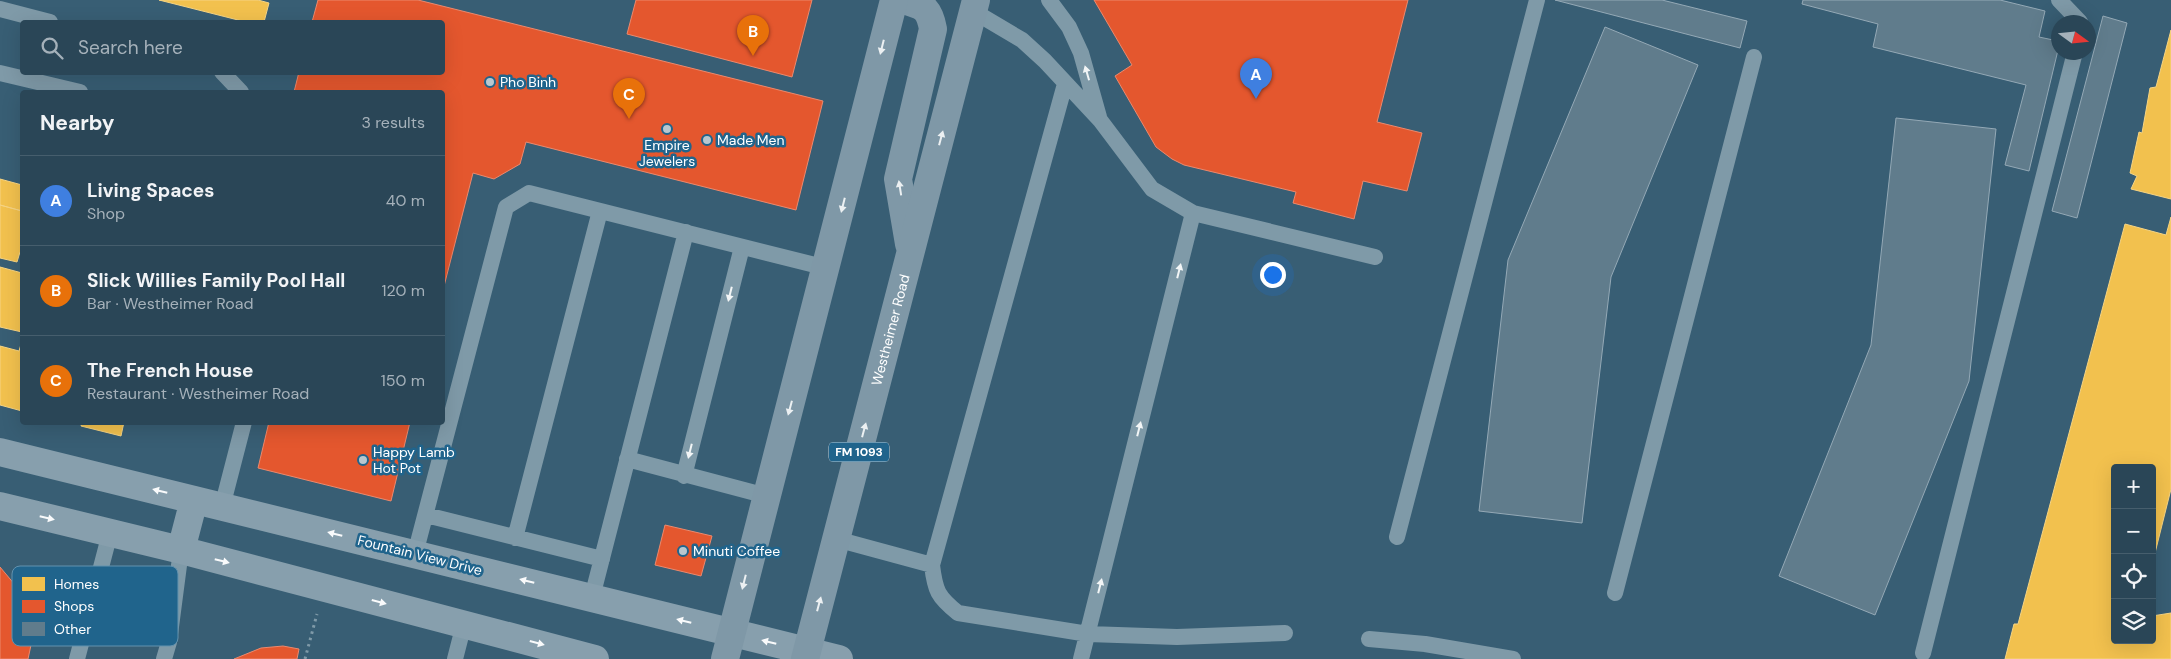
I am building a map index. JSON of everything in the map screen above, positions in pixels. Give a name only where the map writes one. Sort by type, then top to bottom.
[{"type":"main road","points":[[725,659],[827,268],[894,0]]},
{"type":"main road","points":[[903,0],[922,6],[931,15],[933,29],[898,179],[911,253]]},
{"type":"main road","name":"Westheimer Road","points":[[806,655],[911,253],[972,4]]},
{"type":"main road","name":"Fountain View Drive","points":[[0,452],[592,597],[732,633],[806,655],[840,659]]},
{"type":"main road","points":[[181,550],[194,500]]},
{"type":"main road","points":[[0,506],[181,550],[595,659]]},
{"type":"lane","points":[[1050,0],[1069,27],[1081,53],[1100,120]]},
{"type":"lane","points":[[1397,537],[1537,0]]},
{"type":"lane","points":[[2059,0],[2073,15]]},
{"type":"lane","points":[[972,4],[1022,40],[1045,61],[1100,120],[1152,189],[1193,213],[1375,257]]},
{"type":"lane","points":[[0,9],[42,20]]},
{"type":"lane","points":[[1615,594],[1754,57]]},
{"type":"lane","points":[[1923,653],[2073,60]]},
{"type":"lane","points":[[0,73],[72,90]]},
{"type":"lane","points":[[225,75],[238,90]]},
{"type":"lane","points":[[1065,84],[932,565],[935,587],[942,600],[958,613],[1088,634],[1177,637],[1285,633]]},
{"type":"lane","points":[[415,554],[506,207],[529,193],[827,268]]},
{"type":"lane","points":[[515,538],[600,211]]},
{"type":"lane","points":[[1081,659],[1193,213]]},
{"type":"lane","points":[[592,597],[686,232]]},
{"type":"lane","points":[[684,476],[742,247]]},
{"type":"lane","points":[[222,507],[243,425]]},
{"type":"lane","points":[[627,459],[684,476],[767,496]]},
{"type":"lane","points":[[426,516],[602,559]]},
{"type":"lane","points":[[101,566],[110,533]]},
{"type":"lane","points":[[836,540],[932,565]]},
{"type":"lane","points":[[178,569],[181,550]]},
{"type":"lane","points":[[455,659],[464,624]]},
{"type":"lane","points":[[1369,639],[1425,644],[1513,659]]},
{"type":"lane","points":[[77,659],[80,646]]},
{"type":"lane","points":[[164,659],[166,646]]},
{"type":"path","points":[[305,659],[324,587]]},
{"type":"building: Homes","points":[[159,0],[258,0],[269,3],[265,20],[238,20]]},
{"type":"building: Homes","points":[[2171,30],[2171,199],[2131,189],[2137,176],[2130,173],[2139,132],[2142,133],[2150,88],[2156,87]]},
{"type":"building: Homes","points":[[0,179],[20,184],[20,210],[0,205]]},
{"type":"building: Homes","points":[[0,205],[20,210],[20,252],[17,262],[0,258]]},
{"type":"building: Homes","points":[[2171,217],[2171,489],[2156,549],[2156,464],[2111,464],[2111,644],[2156,644],[2156,615],[2171,613],[2171,659],[2005,659],[2014,624],[2018,624],[2125,224],[2166,235]]},
{"type":"building: Homes","points":[[0,267],[20,272],[20,332],[0,327]]},
{"type":"building: Homes","points":[[0,346],[19,351],[20,348],[20,410],[0,405]]},
{"type":"building: Homes","points":[[81,425],[123,425],[121,436]]},
{"type":"building: Shops","points":[[318,0],[418,0],[823,101],[796,210],[526,142],[520,164],[494,179],[473,173],[445,282],[445,90],[294,90],[298,75],[445,75],[445,20],[313,20]]},
{"type":"building: Shops","points":[[636,0],[812,0],[792,77],[627,34]]},
{"type":"building: Shops","points":[[1094,0],[1408,0],[1377,122],[1422,133],[1407,191],[1363,181],[1354,219],[1293,203],[1296,192],[1184,165],[1172,159],[1156,147],[1115,76],[1132,65]]},
{"type":"building: Shops","points":[[268,425],[409,425],[391,501],[258,468]]},
{"type":"building: Shops","name":"Minuti Coffee","points":[[665,525],[712,536],[701,576],[655,565]]},
{"type":"building: Shops","points":[[0,567],[12,581],[12,646],[31,646],[28,659],[0,659]]},
{"type":"building: Shops","points":[[283,646],[299,649],[297,659],[234,659],[261,648]]},
{"type":"building: Other","points":[[1555,0],[1662,0],[1747,21],[1740,48]]},
{"type":"building: Other","points":[[1803,0],[2000,0],[2045,11],[2039,37],[2051,40],[2051,60],[2056,60],[2029,171],[2005,165],[2026,85],[1873,47],[1878,24],[1802,4]]},
{"type":"building: Other","points":[[2103,16],[2127,23],[2077,218],[2052,211],[2091,60],[2096,60],[2096,43]]},
{"type":"building: Other","points":[[1605,27],[1698,65],[1611,277],[1582,523],[1479,511],[1508,260]]},
{"type":"building: Other","points":[[1896,118],[1996,129],[1969,381],[1875,615],[1779,576],[1871,345]]},
{"type":"place","name":"Slick Willies Family Pool Hall","points":[[753,56]]},
{"type":"place","name":"Pho Binh","points":[[490,82]]},
{"type":"place","name":"Living Spaces","points":[[1256,99]]},
{"type":"place","name":"The French House","points":[[629,119]]},
{"type":"place","name":"Empire Jewelers","points":[[667,129]]},
{"type":"place","name":"Made Men","points":[[707,140]]},
{"type":"place","name":"Happy Lamb Hot Pot","points":[[363,460]]},
{"type":"place","name":"Minuti Coffee","points":[[683,551]]}]
